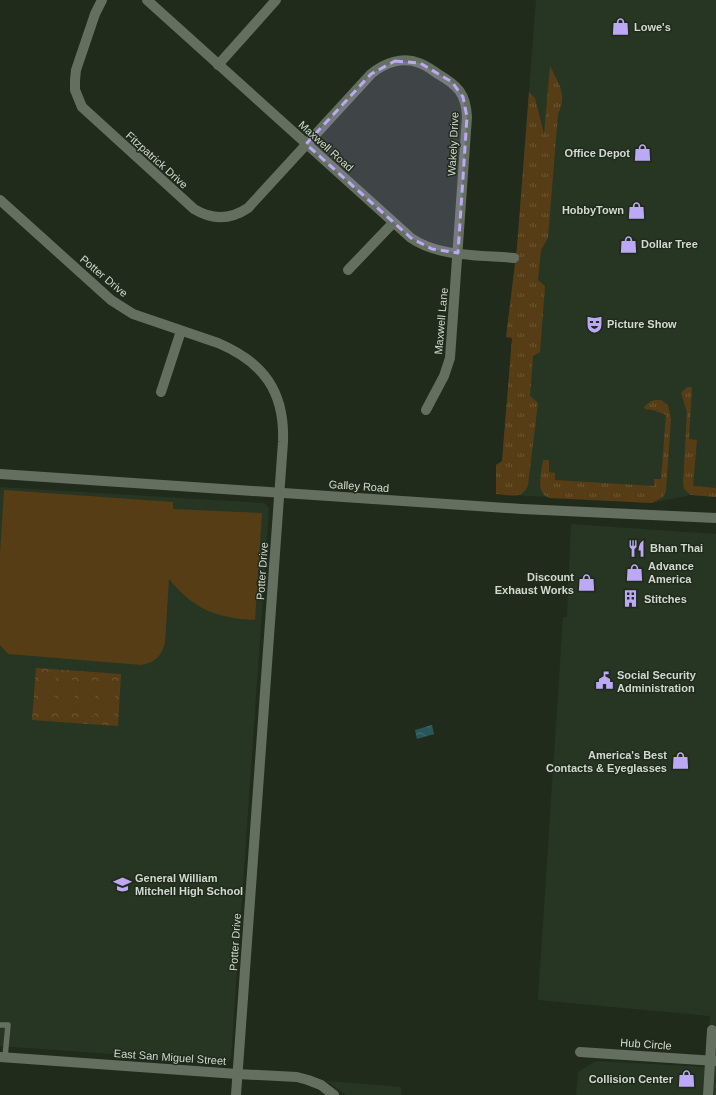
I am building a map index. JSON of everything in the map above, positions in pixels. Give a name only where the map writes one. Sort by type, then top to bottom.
[{"type":"street","name":"Fitzpatrick Drive","points":[[102,0],[95,14],[76,70],[75,85],[78,99],[82,107],[89,115],[194,209],[202,214],[217,217],[234,216],[242,213],[306,144]]},
{"type":"street","name":"Maxwell Road","points":[[147,0],[411,238],[423,246],[440,252],[514,258]]},
{"type":"street","points":[[218,65],[276,0]]},
{"type":"street","name":"Wakely Drive","points":[[306,144],[371,74],[386,64],[403,60],[420,63],[452,82],[459,89],[467,106],[458,253]]},
{"type":"street","name":"Potter Drive","points":[[0,200],[111,300],[133,314],[218,342],[232,348],[247,358],[274,389],[281,408],[284,430],[280,493],[236,1095]]},
{"type":"street","points":[[348,270],[393,223]]},
{"type":"street","name":"Maxwell Lane","points":[[426,410],[444,376],[450,358],[458,253]]},
{"type":"street","points":[[161,392],[181,331]]},
{"type":"street","name":"Galley Road","points":[[0,474],[522,509],[716,518]]},
{"type":"street","points":[[708,1095],[713,1061],[712,1030]]},
{"type":"street","name":"Hub Circle","points":[[580,1052],[713,1061]]},
{"type":"street","name":"East San Miguel Street","points":[[3,1057],[297,1077],[321,1085],[334,1095]]},
{"type":"lane","points":[[0,1025],[8,1025],[3,1057]]},
{"type":"highlighted area","points":[[395,61],[420,63],[452,82],[463,97],[467,117],[458,253],[432,249],[411,238],[306,144],[371,74]]},
{"type":"shaded area","points":[[536,0],[716,0],[716,497],[691,495],[652,503],[496,494],[496,465],[502,461],[512,338],[506,337],[517,247]]},
{"type":"shaded area","name":"General William Mitchell High School","points":[[0,487],[264,503],[269,508],[231,1058],[229,1061],[225,1062],[0,1046]]},
{"type":"shaded area","points":[[571,524],[716,534],[716,1095],[576,1095],[578,1072],[596,1061],[706,1067],[710,1016],[538,1000],[563,617],[567,617]]},
{"type":"shaded area","points":[[327,1081],[401,1087],[401,1095],[346,1095]]},
{"type":"green space","points":[[550,66],[559,83],[562,100],[558,114],[548,238],[541,250],[538,280],[545,286],[540,352],[533,356],[530,396],[538,403],[528,485],[523,493],[515,496],[496,494],[496,465],[502,461],[512,338],[506,337],[517,247],[529,92],[535,98],[544,134]]},
{"type":"green space","points":[[687,387],[692,387],[689,439],[697,440],[693,486],[716,488],[716,497],[691,495],[684,489],[683,483],[687,412],[681,393]]},
{"type":"green space","points":[[661,400],[668,405],[671,419],[666,491],[663,497],[652,503],[549,498],[543,494],[540,481],[543,460],[549,460],[549,472],[555,473],[555,480],[654,486],[654,479],[661,479],[666,415],[653,410],[645,409],[644,407],[651,401]]},
{"type":"green space","points":[[4,490],[173,502],[173,509],[262,513],[255,620],[229,617],[207,610],[197,605],[178,590],[169,579],[165,643],[162,652],[154,661],[150,663],[141,665],[8,654],[0,645],[0,553]]},
{"type":"green space","points":[[36,668],[121,674],[118,726],[32,720]]},
{"type":"green space","points":[[40,677],[56,678],[53,713],[37,712]]},
{"type":"green space","points":[[60,679],[76,680],[73,714],[57,713]]},
{"type":"green space","points":[[80,680],[96,681],[94,716],[78,715]]},
{"type":"green space","points":[[100,681],[116,682],[114,717],[98,716]]},
{"type":"water","points":[[432,725],[434,734],[417,739],[415,730]]},
{"type":"place","name":"Lowe's","points":[[621,27]]},
{"type":"place","name":"Office Depot","points":[[643,153]]},
{"type":"place","name":"HobbyTown","points":[[637,210]]},
{"type":"place","name":"Dollar Tree","points":[[628,244]]},
{"type":"place","name":"Picture Show","points":[[594,324]]},
{"type":"place","name":"Bhan Thai","points":[[637,548]]},
{"type":"place","name":"Advance America","points":[[635,572]]},
{"type":"place","name":"Discount Exhaust Works","points":[[587,583]]},
{"type":"place","name":"Stitches","points":[[631,599]]},
{"type":"place","name":"Social Security Administration","points":[[604,681]]},
{"type":"place","name":"America's Best Contacts & Eyeglasses","points":[[680,761]]},
{"type":"place","name":"General William Mitchell High School","points":[[122,884]]},
{"type":"place","name":"Collision Center","points":[[686,1079]]}]
